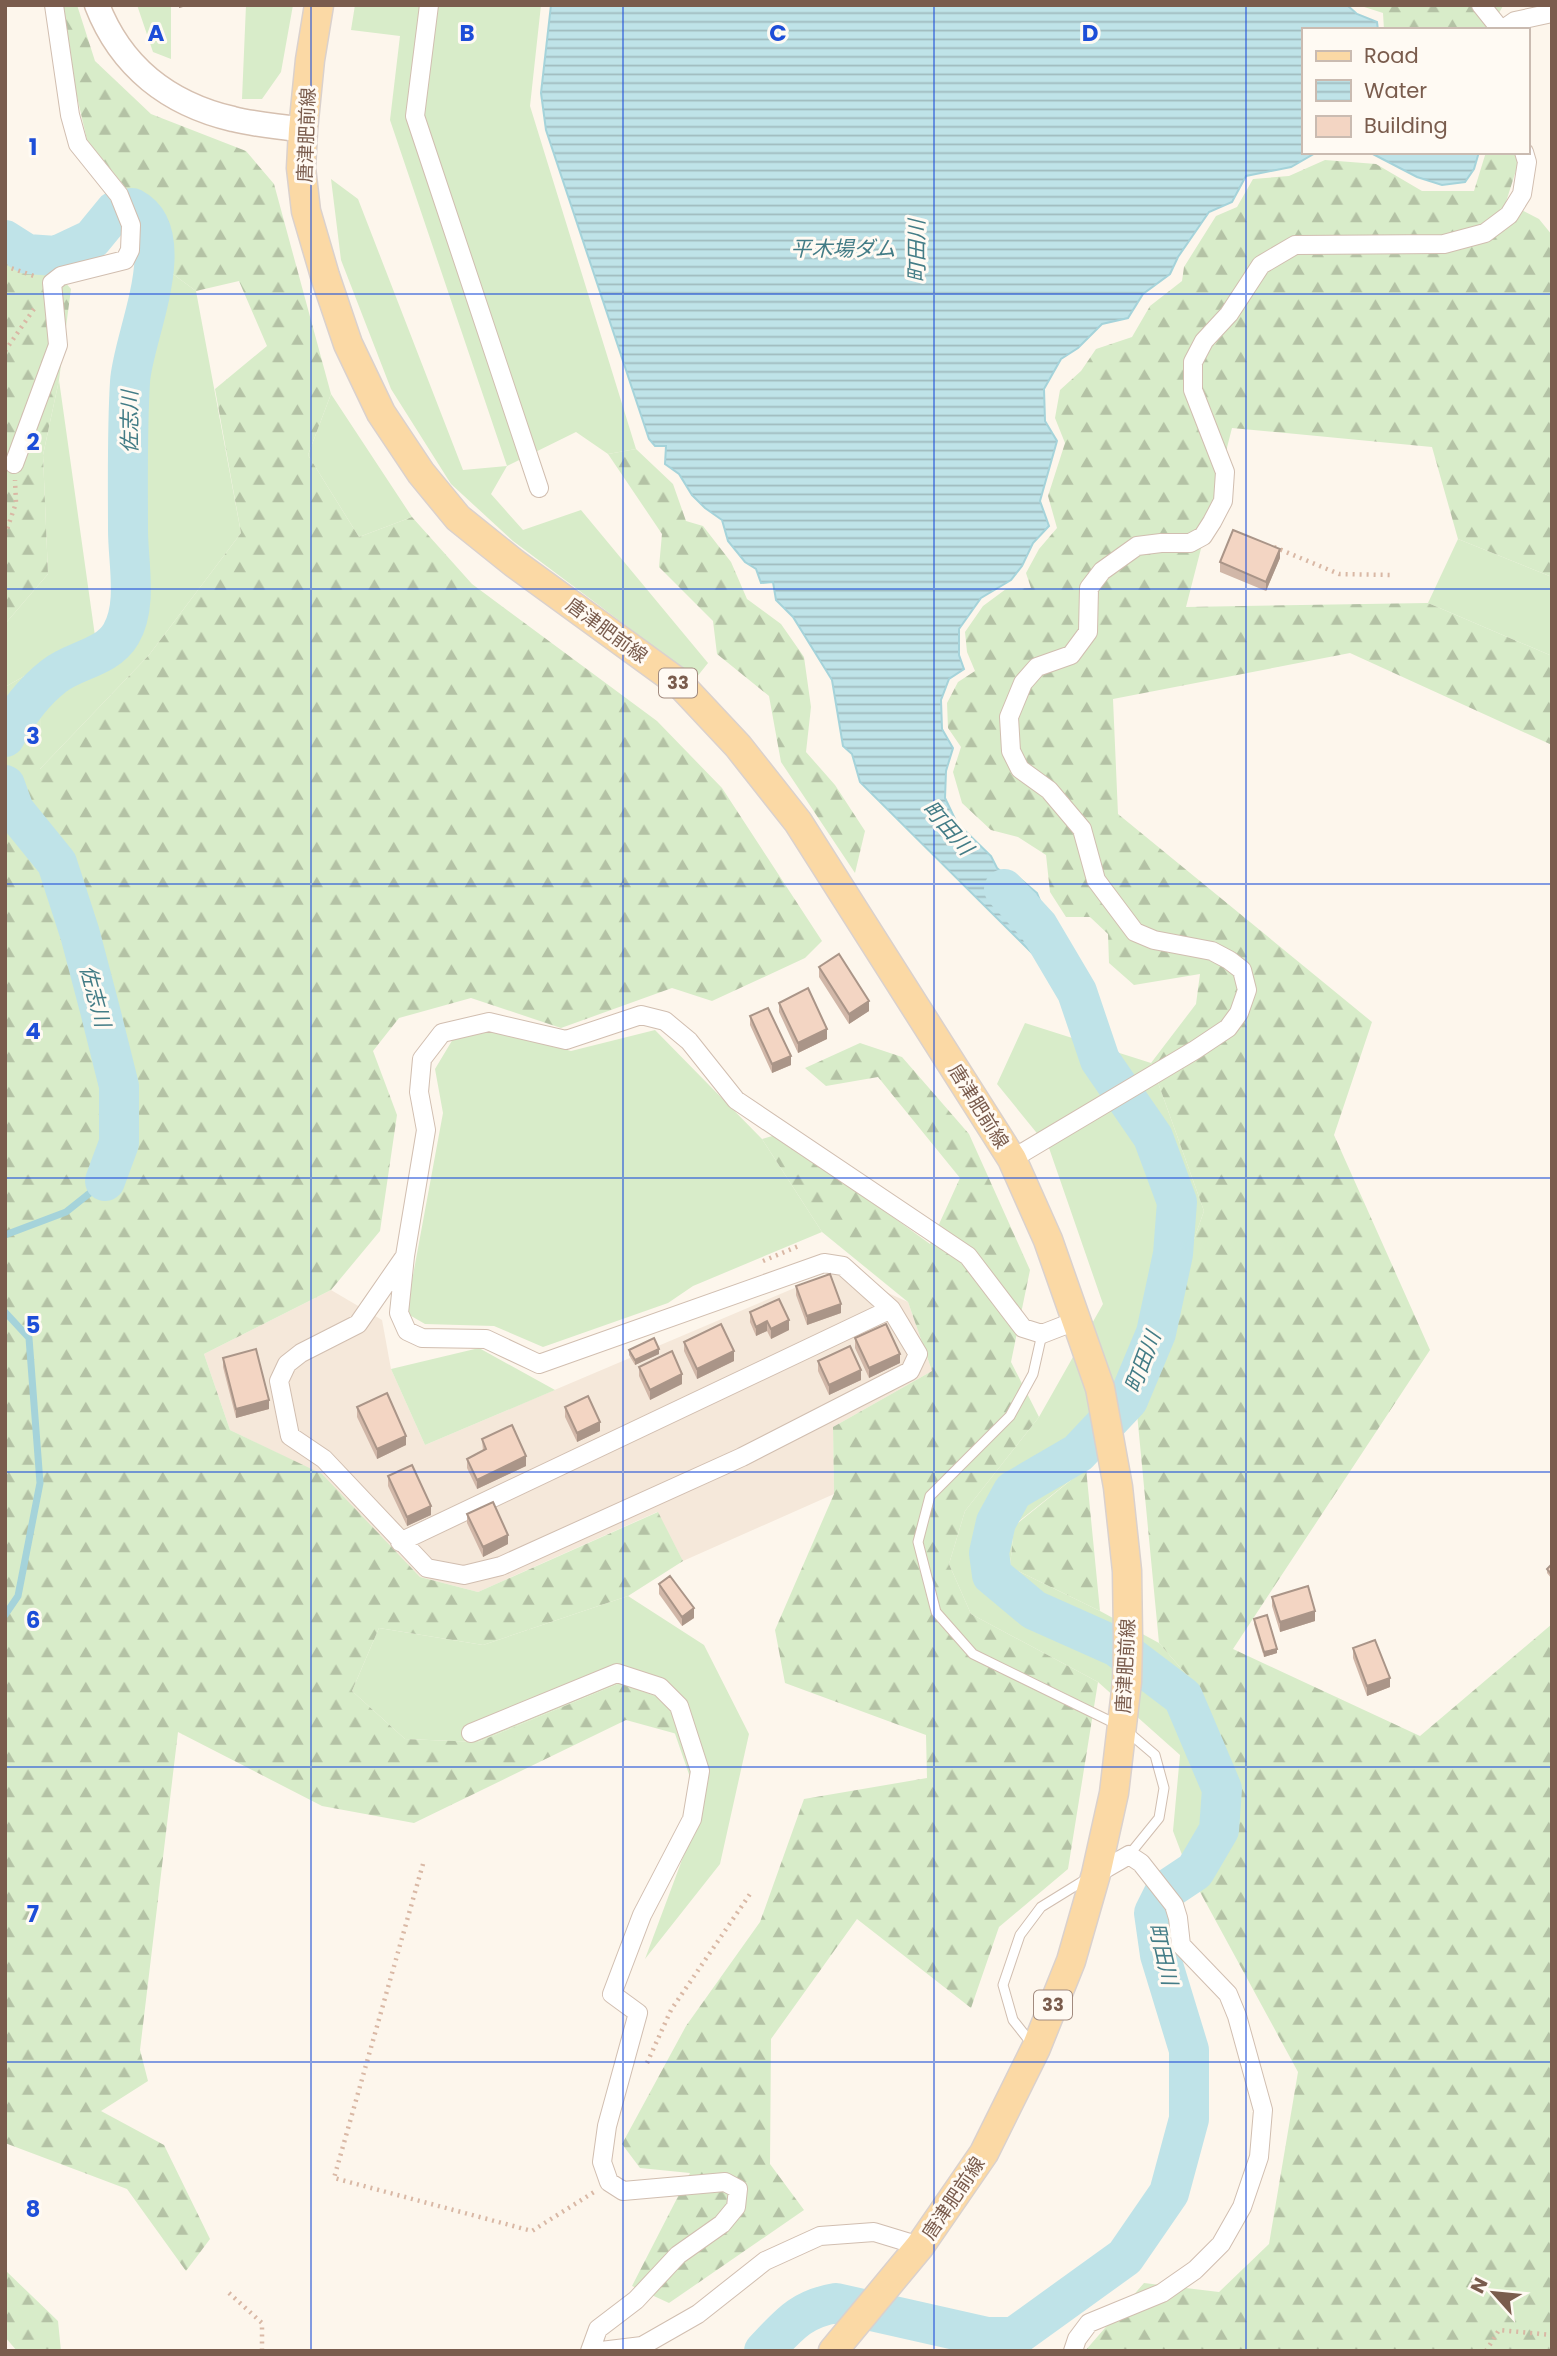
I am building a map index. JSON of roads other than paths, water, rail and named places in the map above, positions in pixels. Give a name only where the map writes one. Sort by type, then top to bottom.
[{"type":"main road","name":"唐津肥前線","points":[[319,5],[303,130],[301,168],[306,211],[348,344],[380,413],[421,473],[458,518],[679,683],[738,746],[798,822],[1012,1159],[1048,1240],[1100,1388],[1118,1487],[1127,1571],[1128,1639],[1127,1682],[1114,1793],[1096,1874],[1071,1961],[1035,2048],[984,2153],[920,2246],[834,2351]]},
{"type":"street","points":[[14,464],[58,345],[52,283],[61,276],[125,260],[130,250],[131,225],[119,195],[78,144],[70,115],[54,5]]},
{"type":"street","points":[[97,5],[104,24],[130,63],[156,86],[191,105],[233,120],[303,130]]},
{"type":"street","points":[[429,5],[415,116],[539,488]]},
{"type":"street","points":[[1482,5],[1510,21],[1552,13]]},
{"type":"street","points":[[1012,1159],[1228,1028],[1239,1013],[1247,990],[1242,971],[1230,960],[1212,951],[1154,940],[1135,932],[1096,880],[1082,829],[1049,790],[1020,769],[1011,751],[1009,716],[1023,683],[1037,667],[1071,655],[1088,632],[1089,588],[1102,571],[1137,546],[1190,543],[1203,537],[1212,522],[1223,501],[1225,472],[1193,390],[1194,362],[1204,341],[1229,314],[1261,265],[1295,245],[1444,244],[1485,233],[1509,215],[1522,194],[1527,162],[1525,154]]},
{"type":"street","points":[[405,1256],[358,1324],[301,1353],[286,1364],[279,1381],[290,1436],[324,1459],[426,1568],[464,1575],[501,1566],[742,1457],[910,1371],[918,1354],[891,1309],[843,1266],[824,1263],[538,1364],[486,1339],[422,1338],[407,1331],[399,1312],[405,1256],[426,1130],[419,1092],[422,1059],[442,1032],[489,1022],[566,1040],[641,1015],[665,1021],[689,1041],[736,1100],[968,1256],[1023,1328],[1042,1334],[1078,1320]]},
{"type":"street","points":[[400,1542],[891,1309]]},
{"type":"street","points":[[471,1733],[617,1673],[660,1687],[679,1706],[700,1771],[692,1819],[642,1915],[612,1994],[638,2014],[607,2126],[602,2162],[609,2182],[623,2191],[725,2182],[738,2189],[736,2207],[722,2224],[678,2255],[636,2300],[598,2329],[590,2351]]},
{"type":"street","points":[[1073,2351],[1077,2339],[1089,2323],[1161,2293],[1195,2270],[1221,2244],[1241,2207],[1259,2157],[1262,2110],[1237,2016],[1228,1994],[1181,1945],[1174,1905],[1141,1863],[1129,1854],[1096,1874]]},
{"type":"street","points":[[601,2351],[642,2346],[698,2314],[765,2261],[820,2236],[874,2232],[920,2246]]},
{"type":"lane","points":[[1042,1334],[1033,1374],[1010,1416],[930,1496],[918,1542],[936,1612],[973,1654],[1122,1727],[1155,1755],[1164,1788],[1159,1818],[1129,1854]]},
{"type":"lane","points":[[1035,2048],[1013,2020],[1003,1985],[1020,1935],[1041,1908],[1096,1874]]},
{"type":"water","name":"平木場ダム","points":[[551,5],[1347,5],[1357,14],[1377,22],[1378,28],[1302,28],[1302,154],[1314,154],[1291,167],[1246,176],[1232,202],[1209,212],[1178,257],[1170,274],[1143,294],[1128,318],[1102,324],[1078,348],[1061,359],[1044,389],[1045,421],[1057,441],[1040,501],[1049,526],[1033,543],[1022,566],[1011,580],[981,598],[959,629],[959,655],[964,669],[949,679],[941,700],[942,729],[953,748],[946,771],[945,798],[957,823],[991,856],[997,868],[1005,875],[1018,877],[1037,893],[1045,913],[1047,928],[1026,938],[1036,957],[860,782],[852,754],[843,746],[832,680],[793,617],[776,600],[773,582],[761,583],[756,569],[745,562],[728,541],[722,520],[705,508],[692,495],[679,474],[665,464],[666,446],[655,446],[649,439],[546,130],[541,93]]},
{"type":"water","points":[[1373,154],[1478,154],[1474,169],[1465,182],[1442,185],[1417,177]]},
{"type":"waterway","name":"佐志川","points":[[5,240],[27,254],[56,256],[92,239],[115,211],[132,208],[147,221],[153,241],[154,264],[130,382],[128,530],[131,597],[126,623],[115,642],[99,654],[62,671],[39,689],[20,712],[5,737]]},
{"type":"waterway","name":"佐志川","points":[[5,785],[14,810],[57,863],[80,934],[100,1010],[119,1086],[119,1143],[105,1181]]},
{"type":"waterway","name":"町田川","points":[[764,2351],[804,2314],[836,2303],[987,2337],[1014,2337],[1125,2257],[1169,2193],[1189,2119],[1189,2050],[1160,1955],[1154,1913],[1165,1891],[1195,1871],[1219,1830],[1222,1789],[1183,1697],[1117,1647],[1034,1610],[992,1575],[989,1553],[996,1522],[1013,1491],[1078,1453],[1128,1400],[1156,1333],[1173,1254],[1177,1202],[1153,1137],[1100,1060],[1077,992],[1038,926],[1004,889]]},
{"type":"waterway","points":[[5,1235],[66,1212],[105,1181]]},
{"type":"waterway","points":[[5,1312],[29,1338],[40,1483],[18,1596],[5,1615]]}]
